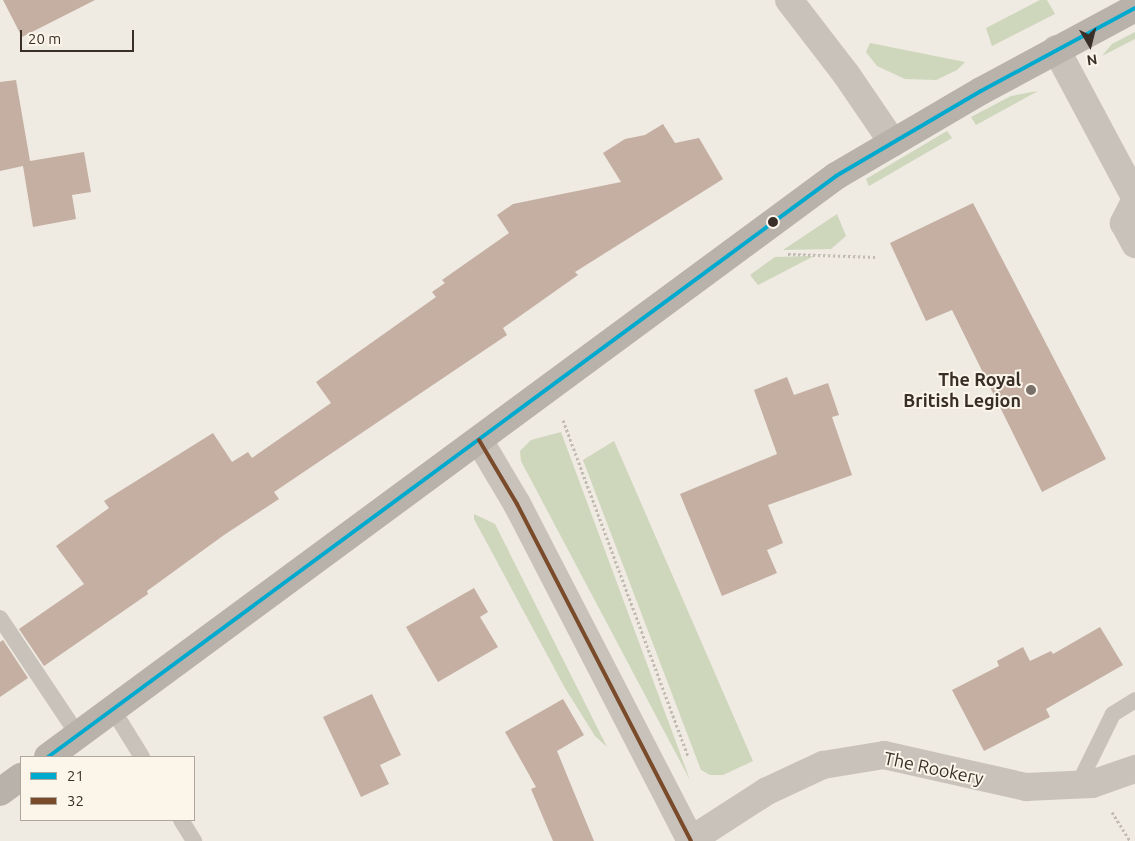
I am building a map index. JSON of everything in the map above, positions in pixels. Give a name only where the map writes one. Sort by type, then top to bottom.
[{"type":"main road","points":[[49,756],[551,389],[753,235],[836,176],[1056,49],[1135,8]]},
{"type":"main road","points":[[0,792],[20,778]]},
{"type":"street","points":[[789,0],[846,74],[892,143]]},
{"type":"street","points":[[1056,49],[1135,196]]},
{"type":"street","points":[[1135,201],[1124,223],[1135,244]]},
{"type":"street","points":[[480,440],[516,504],[691,840]]},
{"type":"street","name":"The Rookery","points":[[691,840],[767,791],[823,765],[884,755],[1026,787],[1096,783],[1135,769]]},
{"type":"lane","points":[[0,618],[78,735]]},
{"type":"lane","points":[[1078,785],[1113,714],[1135,700]]},
{"type":"lane","points":[[113,710],[141,756]]},
{"type":"lane","points":[[182,821],[194,841]]},
{"type":"path","points":[[753,235],[766,253],[875,257]]},
{"type":"path","points":[[551,389],[689,760]]},
{"type":"green space","points":[[1040,0],[1047,0],[1055,14],[992,46],[986,28]]},
{"type":"green space","points":[[1135,32],[1135,39],[1102,56],[1112,44]]},
{"type":"green space","points":[[870,43],[965,62],[957,70],[936,80],[905,79],[877,66],[866,52]]},
{"type":"green space","points":[[1038,91],[976,125],[971,117],[1011,96]]},
{"type":"green space","points":[[947,131],[952,138],[869,186],[866,179]]},
{"type":"green space","points":[[837,214],[846,236],[831,249],[783,250]]},
{"type":"green space","points":[[814,256],[758,285],[750,275],[775,257]]},
{"type":"green space","points":[[561,432],[690,780],[521,461],[520,451],[531,440]]},
{"type":"green space","points":[[614,441],[753,761],[723,775],[710,775],[701,770],[583,460]]},
{"type":"green space","points":[[474,514],[495,524],[607,747],[595,736],[565,688],[474,519]]},
{"type":"building","points":[[3,0],[95,0],[22,37]]},
{"type":"building","points":[[16,80],[30,161],[84,152],[91,192],[72,195],[76,219],[33,227],[23,166],[0,171],[0,82]]},
{"type":"building","points":[[663,124],[675,143],[699,138],[723,179],[575,272],[578,275],[503,328],[507,335],[274,492],[279,499],[224,535],[147,591],[148,594],[44,666],[19,629],[84,584],[56,546],[109,508],[104,501],[213,433],[232,462],[248,452],[252,458],[331,403],[316,382],[436,297],[432,292],[445,283],[442,280],[509,233],[497,215],[513,204],[621,182],[603,153],[625,139],[645,135]]},
{"type":"building","name":"The Royal British Legion","points":[[973,203],[1106,459],[1042,492],[952,310],[926,321],[890,243]]},
{"type":"building","points":[[787,377],[794,395],[828,383],[839,415],[832,417],[852,475],[768,505],[783,543],[767,550],[777,573],[722,596],[680,494],[777,454],[754,390]]},
{"type":"building","points":[[474,588],[488,612],[480,617],[498,647],[438,682],[406,627]]},
{"type":"building","points":[[1100,627],[1123,665],[1046,709],[1050,717],[984,751],[952,690],[999,666],[997,661],[1023,647],[1030,661],[1051,651],[1053,654]]},
{"type":"building","points":[[3,640],[28,678],[0,697],[0,642]]},
{"type":"building","points":[[372,694],[401,755],[380,765],[389,784],[361,797],[323,717]]},
{"type":"building","points":[[563,699],[584,735],[557,751],[594,841],[553,841],[531,789],[536,787],[505,732]]},
{"type":"transit line","name":"21","points":[[49,756],[836,176],[981,91],[1135,8]]},
{"type":"transit line","name":"32","points":[[479,440],[517,504],[691,841]]},
{"type":"place","name":"The Royal British Legion","points":[[1031,390]]}]
